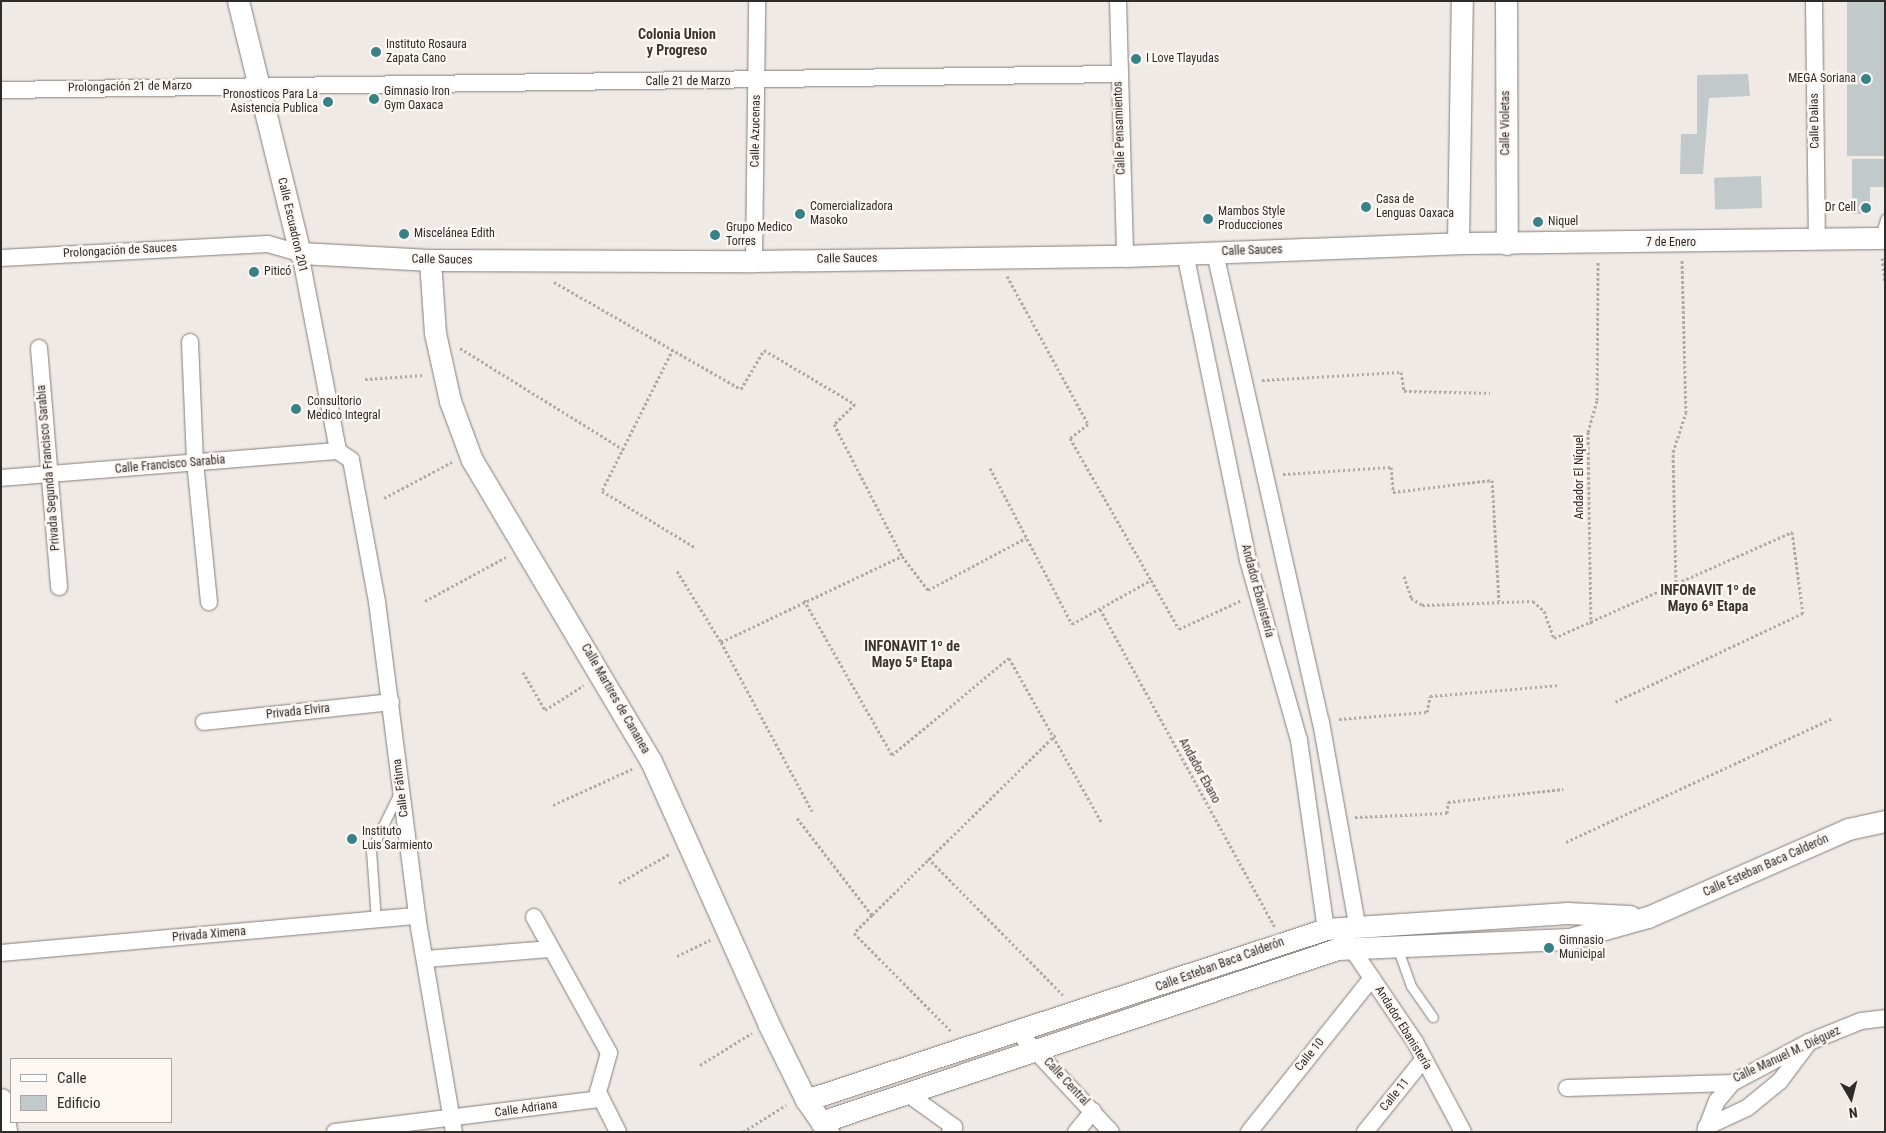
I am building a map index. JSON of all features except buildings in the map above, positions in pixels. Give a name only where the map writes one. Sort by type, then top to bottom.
[{"type":"street","name":"Calle Escuadron 201","points":[[238,1],[300,253],[338,451]]},
{"type":"street","name":"Calle Azucenas","points":[[754,261],[757,1]]},
{"type":"street","name":"Calle Pensamientos","points":[[1118,1],[1118,74],[1125,256]]},
{"type":"street","points":[[1458,243],[1462,1]]},
{"type":"street","name":"Calle Violetas","points":[[1506,1],[1507,244]]},
{"type":"street","name":"Calle Dalias","points":[[1814,1],[1817,241]]},
{"type":"street","name":"Calle 21 de Marzo","points":[[258,84],[757,81],[1118,74]]},
{"type":"street","name":"Prolongación 21 de Marzo","points":[[1,90],[258,84]]},
{"type":"street","name":"7 de Enero","points":[[1458,243],[1817,241],[1883,231]]},
{"type":"street","name":"Calle Sauces","points":[[238,245],[268,244],[300,253],[430,260],[754,261],[1125,256],[1458,243]]},
{"type":"street","name":"Prolongación de Sauces","points":[[1,258],[238,245]]},
{"type":"street","name":"Andador Ebanistería","points":[[1214,253],[1263,476],[1321,722],[1337,818],[1341,926]]},
{"type":"street","name":"Andador Ebanistería","points":[[1185,254],[1257,594],[1299,740],[1341,926],[1349,946],[1424,1059],[1463,1132]]},
{"type":"street","name":"Calle Martires de Cananea","points":[[430,260],[434,333],[444,373],[470,453],[526,545],[651,761],[768,1024],[805,1098],[825,1127]]},
{"type":"street","points":[[190,342],[195,462],[209,602]]},
{"type":"street","name":"Privada Segunda Francisco Sarabia","points":[[39,348],[52,476],[59,588]]},
{"type":"street","name":"Calle Francisco Sarabia","points":[[1,478],[52,476],[338,451]]},
{"type":"street","name":"Calle Fátima","points":[[338,451],[351,460],[391,702],[416,916],[426,959],[453,1126]]},
{"type":"street","name":"Privada Elvira","points":[[204,722],[391,702]]},
{"type":"street","name":"Calle Esteban Baca Calderón","points":[[825,1127],[908,1094],[1349,946],[1569,939],[1648,917],[1848,830],[1885,821]]},
{"type":"street","name":"Calle Esteban Baca Calderón","points":[[805,1098],[1082,1013],[1225,965],[1283,942],[1341,926],[1567,912],[1648,917]]},
{"type":"street","name":"Privada Ximena","points":[[1,953],[416,916]]},
{"type":"street","points":[[534,917],[549,949],[609,1053],[598,1085],[599,1099],[618,1132]]},
{"type":"street","points":[[426,959],[549,949]]},
{"type":"street","points":[[1225,965],[1234,986]]},
{"type":"street","name":"Calle 10","points":[[1248,1132],[1372,978]]},
{"type":"street","name":"Calle Manuel M. Diéguez","points":[[1567,1088],[1732,1083],[1809,1042],[1861,1021],[1885,1018]]},
{"type":"street","name":"Calle Central","points":[[1018,1033],[1112,1132]]},
{"type":"street","points":[[1706,1129],[1747,1108],[1780,1081],[1809,1042]]},
{"type":"street","name":"Calle 11","points":[[1366,1132],[1424,1059]]},
{"type":"street","points":[[1706,1129],[1732,1083]]},
{"type":"street","points":[[908,1094],[954,1127],[950,1132]]},
{"type":"street","points":[[1,1098],[6,1132]]},
{"type":"street","name":"Calle Adriana","points":[[335,1132],[453,1126],[599,1099]]},
{"type":"street","points":[[1076,1132],[1093,1111]]},
{"type":"lane","points":[[376,920],[371,850],[402,789]]},
{"type":"lane","points":[[1396,922],[1396,945],[1411,986],[1433,1017]]},
{"type":"path","name":"Andador El Níquel","points":[[1590,624],[1588,432],[1598,400],[1598,242]]},
{"type":"path","points":[[1676,582],[1673,452],[1686,413],[1682,243]]},
{"type":"path","points":[[996,257],[1088,424],[1070,438],[1180,628],[1257,594]]},
{"type":"path","points":[[551,280],[741,389],[764,350],[855,404],[834,424],[902,556],[928,590],[1026,538]]},
{"type":"path","points":[[434,333],[623,449]]},
{"type":"path","points":[[672,349],[602,491],[696,548]]},
{"type":"path","points":[[1242,381],[1401,372],[1404,391],[1490,393]]},
{"type":"path","points":[[365,379],[444,373]]},
{"type":"path","points":[[384,498],[470,453]]},
{"type":"path","points":[[1263,476],[1391,467],[1393,492],[1492,480],[1499,601]]},
{"type":"path","points":[[990,468],[1072,624],[1151,580]]},
{"type":"path","points":[[1404,576],[1410,598],[1422,605],[1533,601],[1544,612],[1554,638],[1590,624],[1676,582],[1792,532],[1803,613],[1615,702]]},
{"type":"path","points":[[425,601],[526,545]]},
{"type":"path","points":[[722,642],[804,600],[902,556]]},
{"type":"path","points":[[677,571],[722,642],[812,811]]},
{"type":"path","points":[[804,600],[892,755],[1009,658],[1055,735],[1102,823]]},
{"type":"path","name":"Andador Ebano","points":[[1100,609],[1283,942]]},
{"type":"path","points":[[523,672],[545,710],[601,674]]},
{"type":"path","points":[[1321,722],[1427,712],[1430,696],[1560,685]]},
{"type":"path","points":[[1566,842],[1833,718]]},
{"type":"path","points":[[969,1048],[854,933],[1055,735]]},
{"type":"path","points":[[553,805],[651,761]]},
{"type":"path","points":[[1337,818],[1447,813],[1448,802],[1563,789]]},
{"type":"path","points":[[797,818],[872,914]]},
{"type":"path","points":[[619,883],[689,843]]},
{"type":"path","points":[[928,858],[1082,1013]]},
{"type":"path","points":[[677,956],[728,931]]},
{"type":"path","points":[[700,1064],[768,1024]]},
{"type":"path","points":[[743,1132],[805,1098]]},
{"type":"place","name":"Instituto Rosaura Zapata Cano","points":[[376,52]]},
{"type":"place","name":"I Love Tlayudas","points":[[1136,59]]},
{"type":"place","name":"MEGA Soriana","points":[[1866,79]]},
{"type":"place","name":"Gimnasio Iron Gym Oaxaca","points":[[374,99]]},
{"type":"place","name":"Pronosticos Para La Asistencia Publica","points":[[328,102]]},
{"type":"place","name":"Casa de Lenguas Oaxaca","points":[[1366,207]]},
{"type":"place","name":"Dr Cell","points":[[1866,208]]},
{"type":"place","name":"Comercializadora Masoko","points":[[800,214]]},
{"type":"place","name":"Mambos Style Producciones","points":[[1208,219]]},
{"type":"place","name":"Niquel","points":[[1538,222]]},
{"type":"place","name":"Miscelánea Edith","points":[[404,234]]},
{"type":"place","name":"Grupo Medico Torres","points":[[715,235]]},
{"type":"place","name":"Piticó","points":[[254,272]]},
{"type":"place","name":"Consultorio Medico Integral","points":[[296,409]]},
{"type":"place","name":"Instituto Luis Sarmiento","points":[[352,839]]},
{"type":"place","name":"Gimnasio Municipal","points":[[1549,948]]},
{"type":"district","name":"Colonia Union y Progreso","points":[[677,42]]},
{"type":"district","name":"INFONAVIT 1º de Mayo 6ª Etapa","points":[[1708,598]]},
{"type":"district","name":"INFONAVIT 1º de Mayo 5ª Etapa","points":[[912,654]]}]
